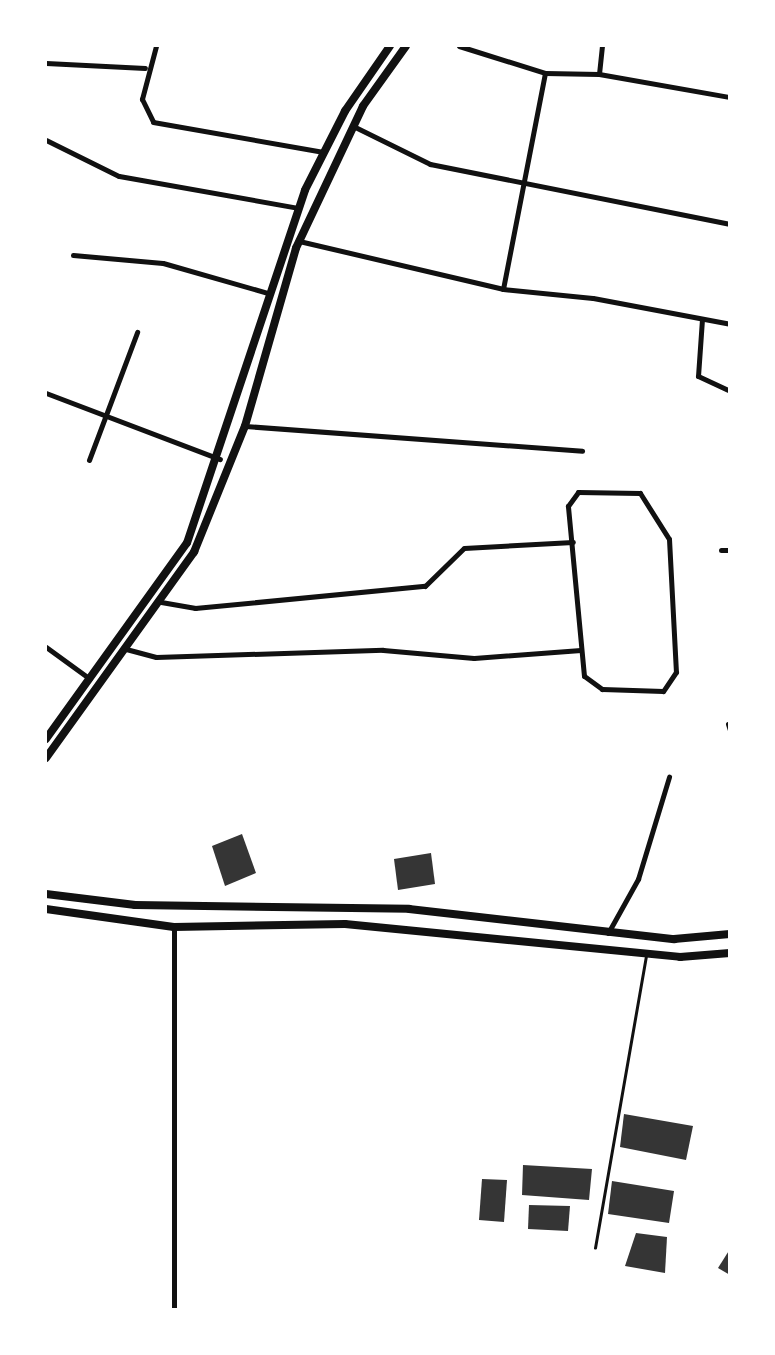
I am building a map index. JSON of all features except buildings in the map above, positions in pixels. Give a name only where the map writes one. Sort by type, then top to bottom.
[{"type":"main road","points":[[46,739],[187,543],[220,459],[299,208],[323,152],[390,46]]},
{"type":"main road","points":[[46,758],[194,552],[245,426],[299,242],[353,126],[406,46]]},
{"type":"main road","points":[[46,894],[135,905],[409,909],[674,939],[730,934]]},
{"type":"main road","points":[[46,909],[174,927],[345,924],[646,954],[730,953]]},
{"type":"street","points":[[156,46],[145,68],[143,108],[156,124],[323,152]]},
{"type":"street","points":[[459,46],[545,73],[599,74],[730,97]]},
{"type":"street","points":[[599,74],[602,46]]},
{"type":"street","points":[[46,62],[145,68]]},
{"type":"street","points":[[503,289],[545,73]]},
{"type":"street","points":[[353,126],[430,164],[522,185],[730,224]]},
{"type":"street","points":[[46,140],[119,176],[299,208]]},
{"type":"street","points":[[299,242],[503,289],[730,324]]},
{"type":"street","points":[[73,255],[163,263],[271,295]]},
{"type":"street","points":[[702,319],[698,376],[730,391]]},
{"type":"street","points":[[89,460],[108,418],[137,332]]},
{"type":"street","points":[[46,393],[220,459]]},
{"type":"street","points":[[245,426],[582,451]]},
{"type":"street","points":[[634,492],[647,499],[674,556],[676,672],[670,686],[659,692],[594,687],[582,672],[573,542],[572,495],[634,492]]},
{"type":"street","points":[[161,601],[195,608],[425,586],[464,548],[573,542]]},
{"type":"street","points":[[721,550],[730,550]]},
{"type":"street","points":[[46,647],[90,679]]},
{"type":"street","points":[[126,649],[156,657],[383,650],[474,658],[582,650]]},
{"type":"street","points":[[608,933],[638,879],[670,777]]},
{"type":"street","points":[[174,927],[174,1310]]},
{"type":"lane","points":[[595,1248],[646,954]]}]
